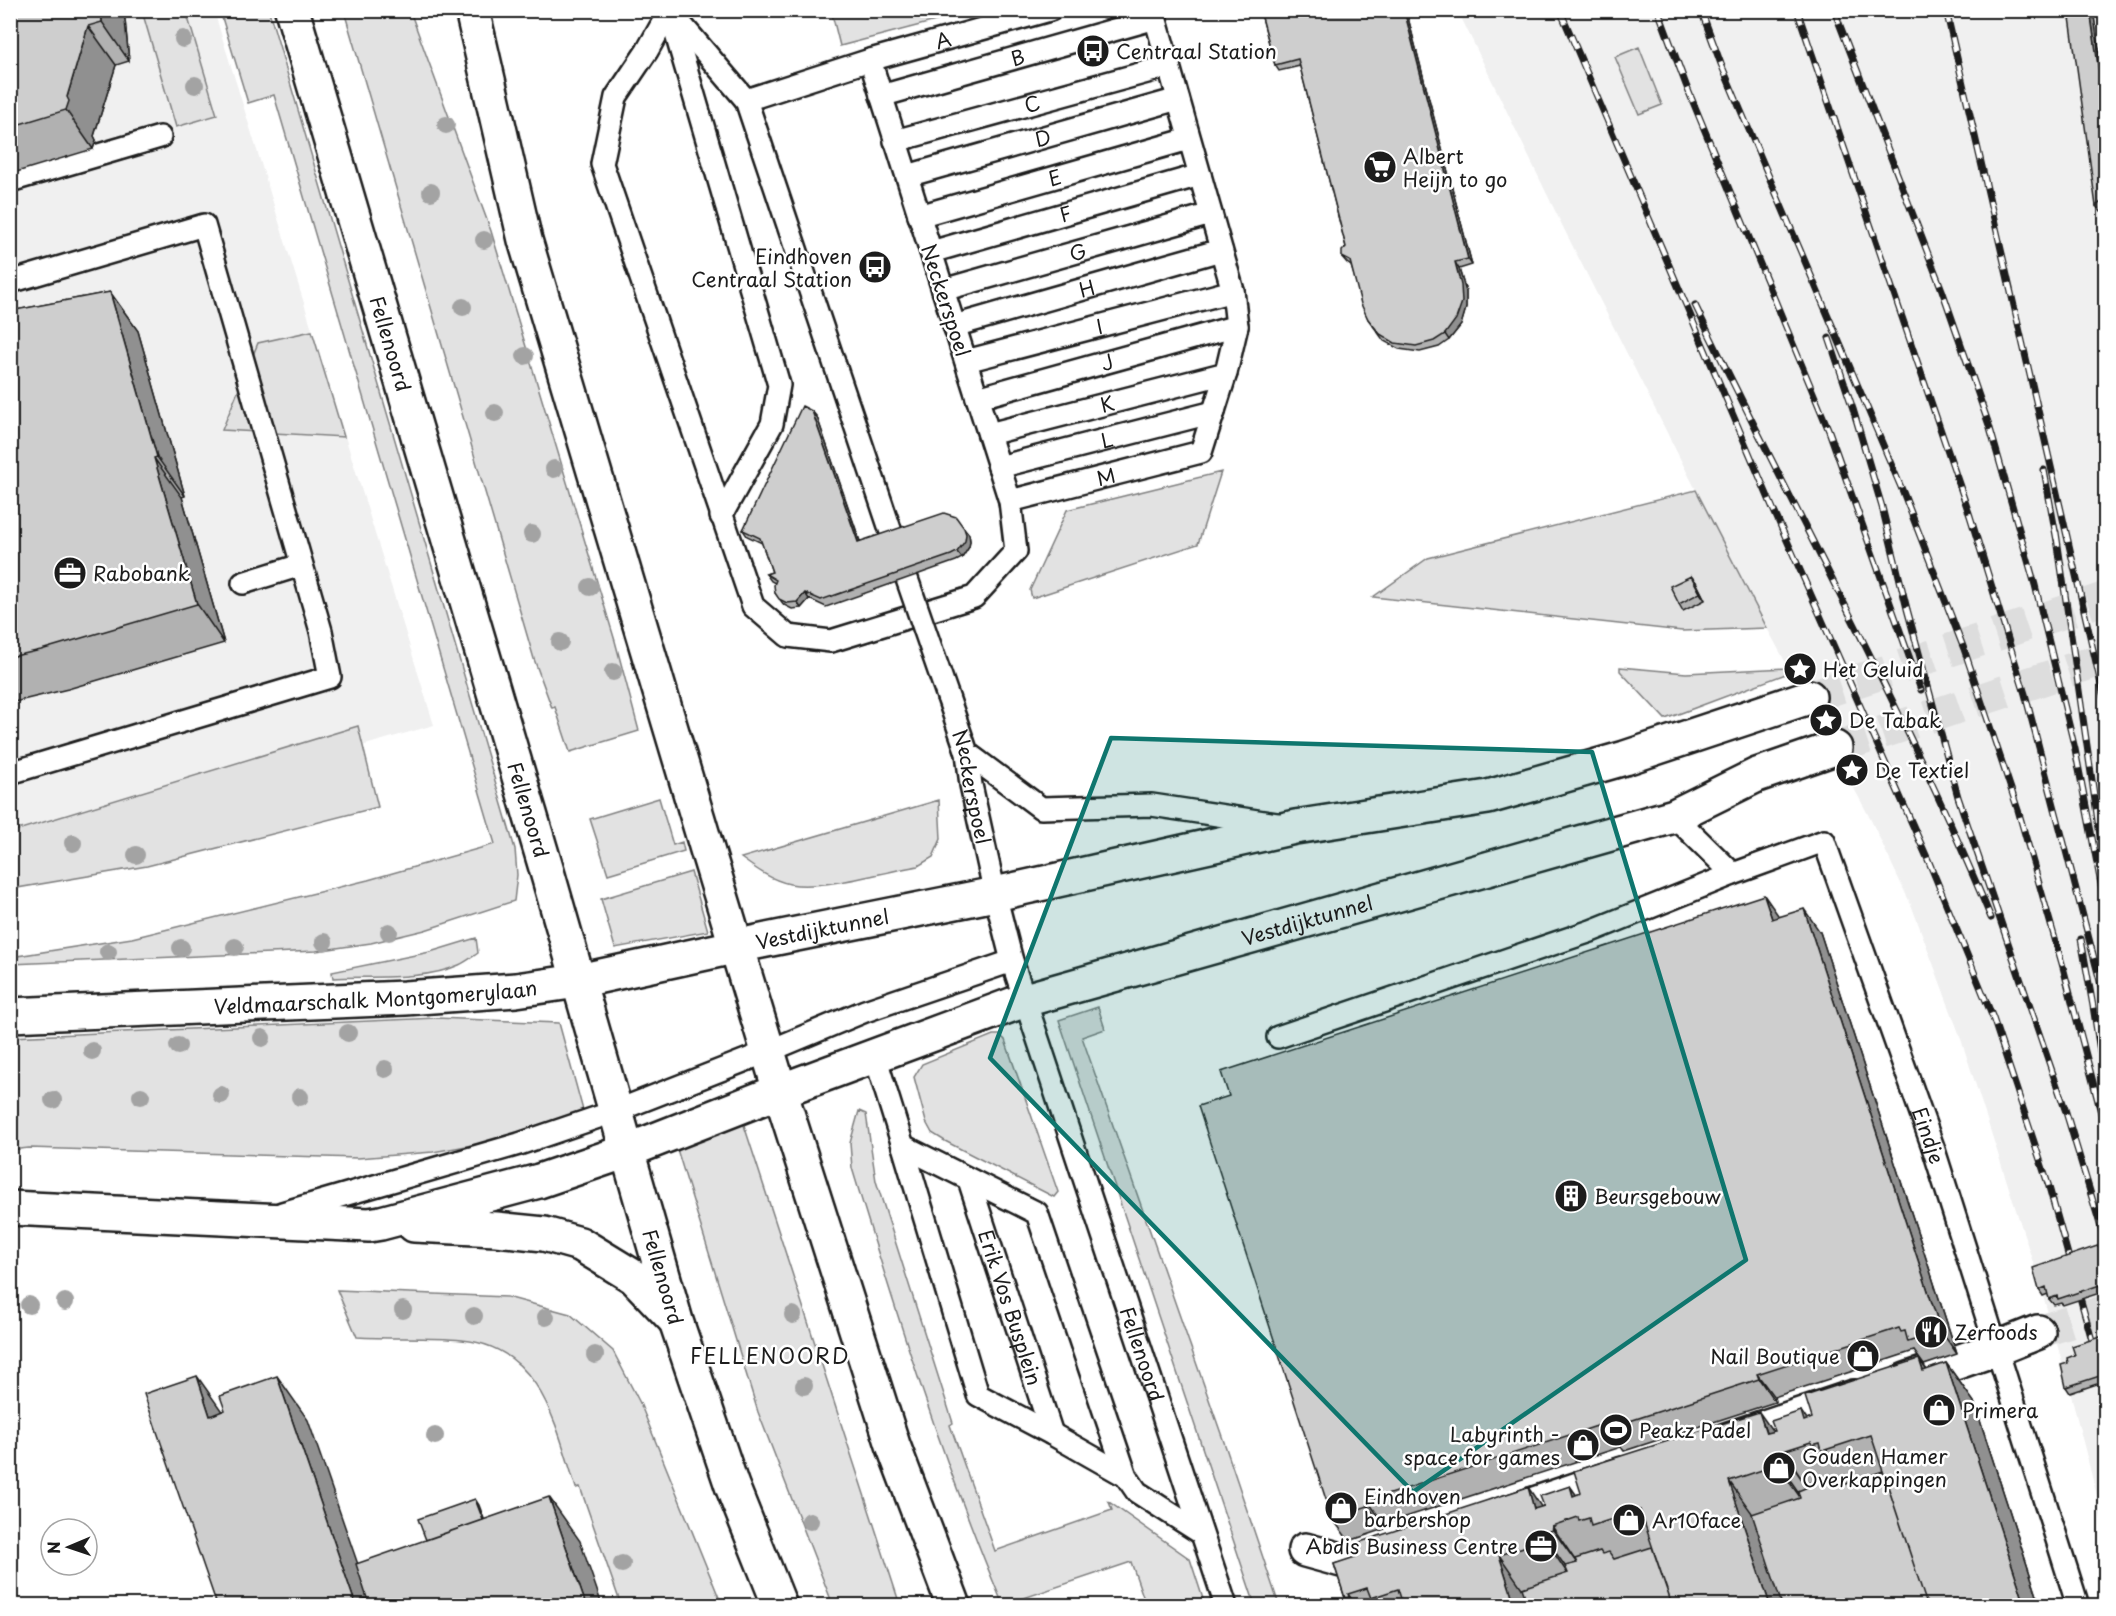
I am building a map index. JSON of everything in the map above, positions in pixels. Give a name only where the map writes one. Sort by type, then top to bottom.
[{"type":"main road","name":"Fellenoord","points":[[292,10],[676,1321],[732,1486],[780,1605]]},
{"type":"main road","points":[[472,10],[525,240],[736,947],[893,1445],[954,1605]]},
{"type":"main road","name":"Vestdijktunnel","points":[[736,947],[995,894],[1295,827],[1488,797],[1625,758],[1809,698]]},
{"type":"main road","name":"Vestdijktunnel","points":[[780,1091],[1025,1000],[1674,816],[1757,775],[1835,748]]},
{"type":"main road","name":"Veldmaarschalk Montgomerylaan","points":[[10,1015],[405,998],[516,990],[578,981],[736,947]]},
{"type":"main road","points":[[381,1224],[539,1181],[627,1151],[780,1091]]},
{"type":"main road","points":[[10,1208],[369,1225],[496,1228],[544,1233],[580,1244],[634,1276],[676,1321]]},
{"type":"main road","points":[[1703,1448],[1998,1348],[2038,1332]]},
{"type":"main road","points":[[1469,1526],[1648,1466]]},
{"type":"main road","points":[[1305,1550],[1356,1564],[1412,1545]]},
{"type":"lane","name":"A","points":[[870,60],[1050,10]]},
{"type":"lane","name":"Neckerspoel","points":[[870,60],[1010,501],[1016,550],[974,597],[831,641],[788,636],[753,606],[602,164],[616,97],[647,51],[669,11],[746,100],[892,538],[948,697],[967,753],[971,785],[1012,961]]},
{"type":"lane","points":[[669,11],[779,385],[772,424],[721,516]]},
{"type":"lane","points":[[1155,14],[1233,291],[1237,326],[1214,412]]},
{"type":"lane","name":"B","points":[[881,96],[1155,14]]},
{"type":"lane","points":[[746,100],[870,60]]},
{"type":"lane","name":"C","points":[[896,141],[1169,66]]},
{"type":"lane","name":"D","points":[[907,176],[1178,99]]},
{"type":"lane","points":[[10,181],[160,137]]},
{"type":"lane","name":"E","points":[[919,216],[1189,139]]},
{"type":"lane","name":"F","points":[[930,252],[1200,176]]},
{"type":"lane","name":"G","points":[[942,290],[1211,214]]},
{"type":"lane","points":[[10,282],[204,225],[321,632],[330,677],[10,773]]},
{"type":"lane","name":"H","points":[[954,326],[1221,250]]},
{"type":"lane","name":"I","points":[[966,361],[1233,291]]},
{"type":"lane","name":"J","points":[[977,398],[1237,326]]},
{"type":"lane","name":"K","points":[[989,434],[1226,373]]},
{"type":"lane","name":"M","points":[[1010,501],[1201,452],[1214,412]]},
{"type":"lane","name":"L","points":[[999,467],[1214,412]]},
{"type":"lane","points":[[243,583],[301,565]]},
{"type":"lane","name":"Vestdijktunnel","points":[[967,753],[1041,808],[1152,805],[1295,827]]},
{"type":"lane","points":[[1278,1037],[1591,931],[1733,874],[1674,816]]},
{"type":"lane","name":"Eindje","points":[[1733,874],[1824,841],[1933,1148],[2078,1605]]},
{"type":"lane","points":[[265,1219],[519,1144],[616,1111],[865,1011],[1012,961]]},
{"type":"lane","name":"Fellenoord","points":[[1012,961],[1226,1605]]},
{"type":"lane","points":[[875,1056],[978,1395],[1126,1476]]},
{"type":"lane","points":[[903,1146],[1037,1214],[1126,1476],[1137,1492],[1201,1533]]},
{"type":"lane","name":"Erik Vos Busplein","points":[[969,1180],[1052,1434]]},
{"type":"highlighted area","points":[[1111,738],[1592,752],[1746,1260],[1413,1492],[990,1058]]},
{"type":"shaded area","points":[[831,10],[974,10],[974,11],[840,46]]},
{"type":"shaded area","points":[[11,11],[214,11],[434,725],[11,848]]},
{"type":"shaded area","points":[[142,11],[186,11],[217,115],[176,127]]},
{"type":"shaded area","points":[[220,11],[269,11],[515,849],[517,875],[514,901],[425,930],[371,943],[316,951],[11,964],[11,957],[132,938],[368,880],[495,844],[274,95],[248,103]]},
{"type":"shaded area","points":[[344,11],[410,11],[491,231],[615,641],[639,731],[570,752],[555,707],[552,708],[534,659]]},
{"type":"shaded area","points":[[1458,11],[2070,11],[2106,228],[2105,1544],[2097,1496],[2037,1275],[1960,1036],[1912,907],[1870,818],[1767,628],[1696,490],[1562,225]]},
{"type":"shaded area","points":[[1639,47],[1662,105],[1639,114],[1615,57]]},
{"type":"shaded area","points":[[312,331],[344,437],[222,430],[258,343]]},
{"type":"shaded area","points":[[1221,472],[1198,544],[1032,598],[1030,590],[1067,510]]},
{"type":"shaded area","points":[[1696,490],[1767,628],[1682,631],[1373,597],[1428,558]]},
{"type":"shaded area","points":[[1620,667],[1686,673],[1789,668],[1791,672],[1665,719],[1620,671]]},
{"type":"shaded area","points":[[358,726],[378,807],[147,866],[11,889],[11,832]]},
{"type":"shaded area","points":[[659,798],[673,845],[682,842],[684,851],[608,874],[590,819]]},
{"type":"shaded area","points":[[939,800],[941,839],[933,857],[918,866],[836,883],[804,885],[776,880],[741,858]]},
{"type":"shaded area","points":[[691,872],[708,931],[615,948],[601,899]]},
{"type":"shaded area","points":[[476,938],[478,953],[462,964],[445,970],[414,976],[333,978],[332,972],[430,952]]},
{"type":"shaded area","points":[[1098,1007],[1105,1029],[1082,1037],[1279,1605],[1255,1605],[1059,1020]]},
{"type":"shaded area","points":[[436,1018],[559,1023],[584,1114],[511,1138],[433,1152],[358,1158],[29,1148],[11,1150],[10,1037]]},
{"type":"shaded area","points":[[993,1035],[1000,1035],[1005,1040],[1058,1192],[1054,1197],[945,1141],[932,1133],[926,1122],[914,1077],[922,1064]]},
{"type":"shaded area","points":[[859,1111],[866,1114],[876,1181],[953,1423],[950,1425],[995,1551],[1112,1510],[1109,1502],[1190,1559],[1205,1605],[1146,1605],[1131,1562],[1003,1605],[960,1498],[904,1334],[852,1168],[850,1143]]},
{"type":"shaded area","points":[[742,1119],[900,1605],[833,1605],[758,1412],[676,1146]]},
{"type":"shaded area","points":[[337,1290],[507,1297],[570,1314],[613,1351],[640,1403],[722,1605],[621,1605],[580,1487],[576,1488],[552,1416],[541,1393],[528,1374],[510,1357],[489,1346],[462,1340],[357,1337]]},
{"type":"building","points":[[10,10],[101,10],[102,22],[88,26],[67,97],[69,101],[66,110],[10,127]]},
{"type":"building","points":[[1260,10],[1404,10],[1468,259],[1455,262],[1461,285],[1462,302],[1456,319],[1445,334],[1434,341],[1416,346],[1395,343],[1380,334],[1368,319],[1361,304],[1350,261],[1342,257],[1342,251],[1346,247],[1298,59],[1275,65]]},
{"type":"building","points":[[2069,10],[2090,10],[2106,121],[2106,198],[2096,206]]},
{"type":"building","points":[[110,292],[157,457],[154,458],[197,604],[10,657],[10,311]]},
{"type":"building","points":[[802,406],[812,411],[858,542],[944,513],[956,517],[966,534],[965,541],[957,552],[821,600],[805,593],[797,602],[787,603],[779,599],[775,593],[776,580],[766,574],[772,572],[760,538],[743,530]]},
{"type":"building","points":[[1691,576],[1700,593],[1679,604],[1670,586]]},
{"type":"building","name":"Beursgebouw","points":[[1764,895],[1772,919],[1804,909],[1941,1331],[1908,1342],[1905,1331],[1901,1332],[1899,1328],[1757,1374],[1759,1379],[1608,1428],[1606,1423],[1368,1501],[1368,1506],[1332,1518],[1198,1106],[1229,1096],[1221,1072]]},
{"type":"building","points":[[2106,1243],[2106,1283],[2058,1299],[2057,1296],[2049,1299],[2046,1287],[2039,1290],[2033,1268]]},
{"type":"building","points":[[2106,1335],[2106,1374],[2066,1387],[2061,1365],[2068,1363],[2067,1358],[2075,1355],[2072,1346]]},
{"type":"building","points":[[1919,1359],[1923,1371],[1946,1363],[2025,1605],[1927,1605],[1871,1435],[1822,1451],[1820,1443],[1812,1445],[1811,1442],[1783,1451],[1785,1455],[1775,1458],[1777,1465],[1729,1481],[1770,1605],[1672,1605],[1640,1510],[1591,1526],[1589,1518],[1579,1521],[1578,1517],[1552,1526],[1553,1530],[1542,1533],[1545,1540],[1499,1555],[1515,1605],[1403,1605],[1398,1589],[1371,1598],[1367,1588],[1348,1594],[1349,1597],[1345,1598],[1334,1564],[1358,1556],[1354,1544],[1528,1487],[1534,1509],[1544,1506],[1540,1496],[1570,1486],[1573,1496],[1581,1493],[1574,1471],[1759,1412],[1766,1433],[1775,1431],[1771,1421],[1801,1411],[1804,1421],[1812,1418],[1805,1396]]},
{"type":"building","points":[[197,1376],[210,1416],[225,1410],[220,1396],[277,1376],[355,1603],[367,1598],[356,1564],[549,1497],[586,1605],[217,1605],[144,1394]]},
{"type":"building","points":[[1883,1471],[1927,1605],[1782,1605],[1752,1514],[1800,1498],[1798,1491],[1808,1487],[1806,1484],[1833,1475],[1835,1478],[1841,1477],[1846,1484]]},
{"type":"building","points":[[475,1499],[483,1520],[426,1540],[418,1519]]},
{"type":"building","points":[[1652,1547],[1672,1605],[1528,1605],[1522,1588],[1568,1573],[1565,1566],[1577,1563],[1575,1559],[1600,1551],[1602,1554],[1609,1552],[1614,1559]]},
{"type":"tunnel","points":[[1809,697],[2106,598]]},
{"type":"tunnel","points":[[1835,748],[2106,658]]},
{"type":"tunnel","points":[[2038,1332],[2106,1311]]},
{"type":"railway","points":[[1560,10],[1774,511],[1929,862],[1993,1018],[2049,1187],[2106,1396]]},
{"type":"railway","points":[[1658,10],[1686,85],[1829,431],[1921,690]]},
{"type":"railway","points":[[1701,10],[1721,64],[1903,492],[1964,649],[2018,810],[2063,967],[2106,1132]]},
{"type":"railway","points":[[1797,10],[1970,516],[2025,694],[2106,1004]]},
{"type":"railway","points":[[1834,10],[1942,290],[1989,425],[2035,585],[2075,749],[2106,910]]},
{"type":"railway","points":[[1946,10],[2106,706]]},
{"type":"railway","points":[[1695,305],[1922,762],[1991,918]]},
{"type":"railway","points":[[1829,338],[1882,507],[1958,797],[2065,1109],[2106,1244]]},
{"type":"railway","points":[[2044,470],[2057,541]]},
{"type":"railway","points":[[2056,532],[2102,849]]},
{"type":"railway","points":[[2081,939],[2106,1090]]},
{"type":"place","name":"Centraal Station","points":[[1093,51]]},
{"type":"place","name":"Albert Heijn to go","points":[[1380,167]]},
{"type":"place","name":"Eindhoven Centraal Station","points":[[875,267]]},
{"type":"place","name":"Rabobank","points":[[70,573]]},
{"type":"place","name":"Het Geluid","points":[[1800,669]]},
{"type":"place","name":"De Tabak","points":[[1826,720]]},
{"type":"place","name":"De Textiel","points":[[1852,770]]},
{"type":"place","name":"Beursgebouw","points":[[1571,1196]]},
{"type":"place","name":"Zerfoods","points":[[1931,1332]]},
{"type":"place","name":"Nail Boutique","points":[[1863,1356]]},
{"type":"place","name":"Primera","points":[[1939,1410]]},
{"type":"place","name":"Peakz Padel","points":[[1616,1430]]},
{"type":"place","name":"Labyrinth - space for games","points":[[1583,1445]]},
{"type":"place","name":"Gouden Hamer Overkappingen","points":[[1779,1468]]},
{"type":"place","name":"Eindhoven barbershop","points":[[1341,1508]]},
{"type":"place","name":"Ar10face","points":[[1629,1520]]},
{"type":"place","name":"Abdis Business Centre","points":[[1541,1546]]},
{"type":"district","name":"FELLENOORD","points":[[770,1355]]}]
